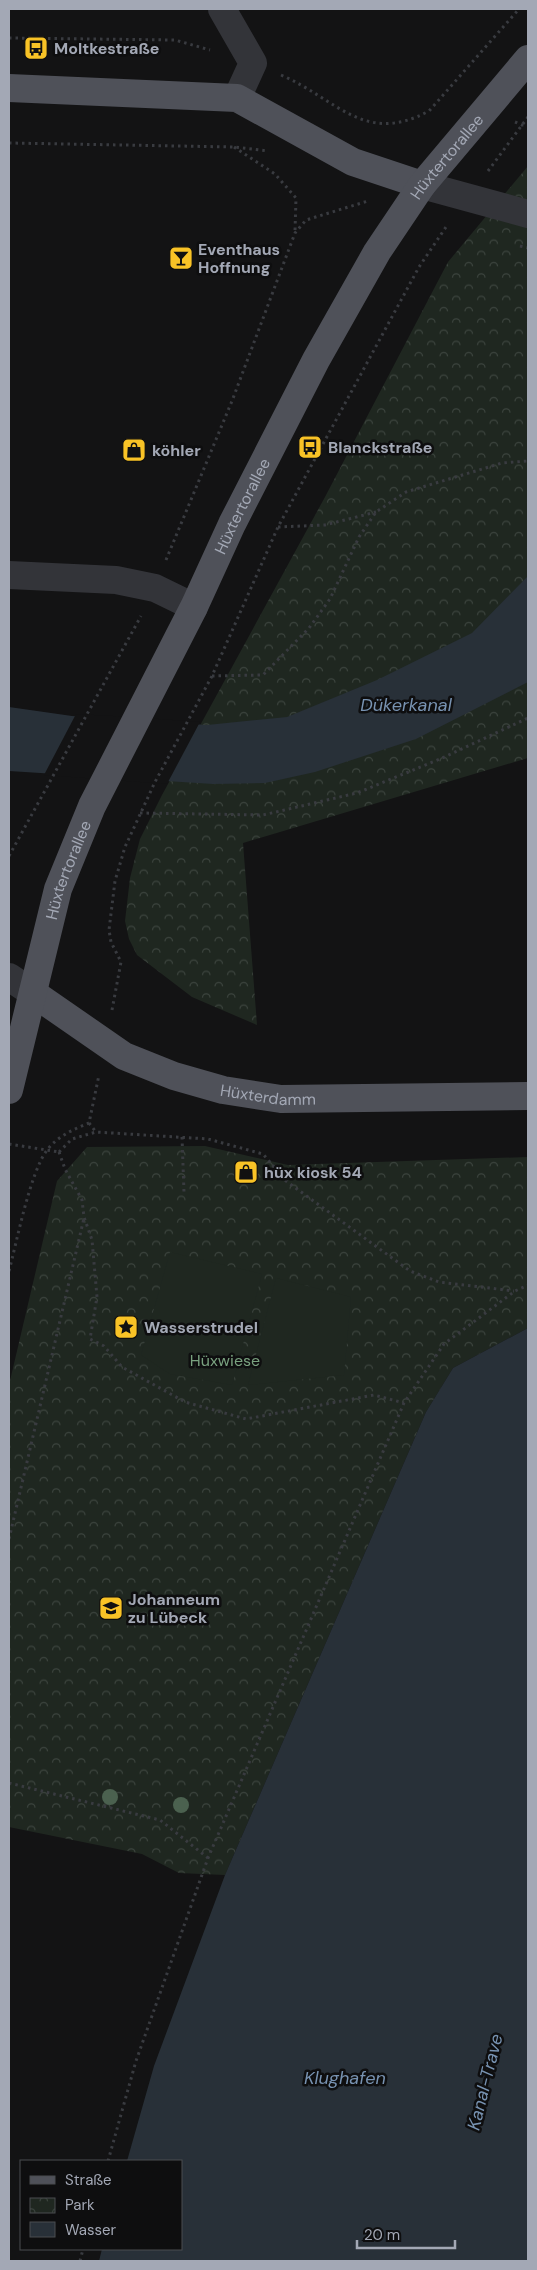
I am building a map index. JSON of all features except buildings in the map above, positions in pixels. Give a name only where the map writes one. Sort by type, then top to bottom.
[{"type":"main road","name":"Hüxtertorallee","points":[[9,1090],[58,889],[92,806],[194,607],[232,524],[316,360],[377,252],[422,184],[528,59]]},
{"type":"main road","points":[[9,88],[237,98],[353,162],[422,184]]},
{"type":"main road","name":"Hüxterdamm","points":[[33,993],[104,1044],[124,1056],[174,1076],[223,1090],[281,1099],[528,1096]]},
{"type":"street","points":[[222,9],[253,62],[237,98]]},
{"type":"street","points":[[422,184],[528,214]]},
{"type":"street","points":[[9,575],[116,580],[155,588],[194,607]]},
{"type":"street","points":[[9,977],[33,993]]},
{"type":"path","points":[[9,38],[175,40],[253,62],[300,83],[351,116],[383,124],[410,121],[430,111],[519,9]]},
{"type":"path","points":[[468,197],[528,117]]},
{"type":"path","points":[[522,125],[528,125]]},
{"type":"path","points":[[9,143],[234,147],[275,174],[296,198],[295,233],[232,401],[155,588],[136,627],[9,856]]},
{"type":"path","points":[[295,233],[306,220],[377,198]]},
{"type":"path","points":[[96,1132],[89,1123],[121,962],[111,942],[109,930],[115,881],[125,847],[155,782],[212,676],[278,527],[419,266],[448,224]]},
{"type":"path","points":[[278,527],[325,525],[376,512],[406,492],[502,463],[528,461]]},
{"type":"path","points":[[212,676],[262,675],[283,655],[309,628],[330,599],[359,537],[376,512]]},
{"type":"path","points":[[140,813],[263,815],[357,793],[440,759],[528,718]]},
{"type":"path","points":[[9,1271],[36,1174],[47,1150],[67,1132],[89,1123]]},
{"type":"path","points":[[59,1152],[72,1138],[96,1132],[208,1139],[263,1154],[286,1181],[410,1271],[438,1282],[515,1291]]},
{"type":"path","points":[[182,1137],[184,1192]]},
{"type":"path","points":[[9,1144],[59,1152]]},
{"type":"path","points":[[59,1152],[65,1169],[82,1200],[84,1217],[92,1240],[97,1296],[90,1339],[104,1346],[122,1366],[185,1402],[246,1419],[374,1395],[404,1403]]},
{"type":"path","points":[[9,1539],[84,1217]]},
{"type":"path","points":[[108,2160],[136,2061],[208,1858],[404,1403],[444,1344],[515,1291],[528,1285]]},
{"type":"path","points":[[9,1784],[160,1820],[208,1858]]},
{"type":"green space","points":[[528,166],[528,758],[243,843],[257,1025],[192,997],[137,955],[129,939],[125,921],[130,878],[140,839],[162,795],[325,497],[448,262]]},
{"type":"green space","name":"Hüxwiese","points":[[205,1146],[288,1165],[528,1157],[528,1328],[453,1368],[426,1412],[225,1875],[179,1873],[142,1854],[9,1827],[9,1385],[57,1181],[87,1147]]},
{"type":"green space","points":[[170,1252],[262,1274],[232,1385],[170,1374],[141,1355]]},
{"type":"green space","points":[[276,1278],[351,1297],[344,1375],[248,1385]]},
{"type":"water","name":"Dükerkanal","points":[[528,576],[528,682],[416,739],[315,772],[265,783],[213,784],[9,771],[9,707],[72,716],[207,725],[287,717],[377,680],[472,633]]},
{"type":"water","name":"Klughafen","points":[[528,1328],[528,2261],[99,2261],[102,2250],[182,2250],[182,2160],[127,2160],[154,2066],[225,1875],[426,1412],[453,1368]]},
{"type":"pier","points":[[76,714],[200,722],[167,784],[44,775]]},
{"type":"place","name":"Moltkestraße","points":[[36,48]]},
{"type":"place","name":"Eventhaus Hoffnung","points":[[181,258]]},
{"type":"place","name":"Blanckstraße","points":[[310,447]]},
{"type":"place","name":"köhler","points":[[134,450]]},
{"type":"place","name":"hüx kiosk 54","points":[[246,1172]]},
{"type":"place","name":"Wasserstrudel","points":[[126,1327]]},
{"type":"place","name":"Johanneum zu Lübeck","points":[[111,1608]]},
{"type":"water label","name":"Kanal-Trave","points":[[485,2082]]}]
